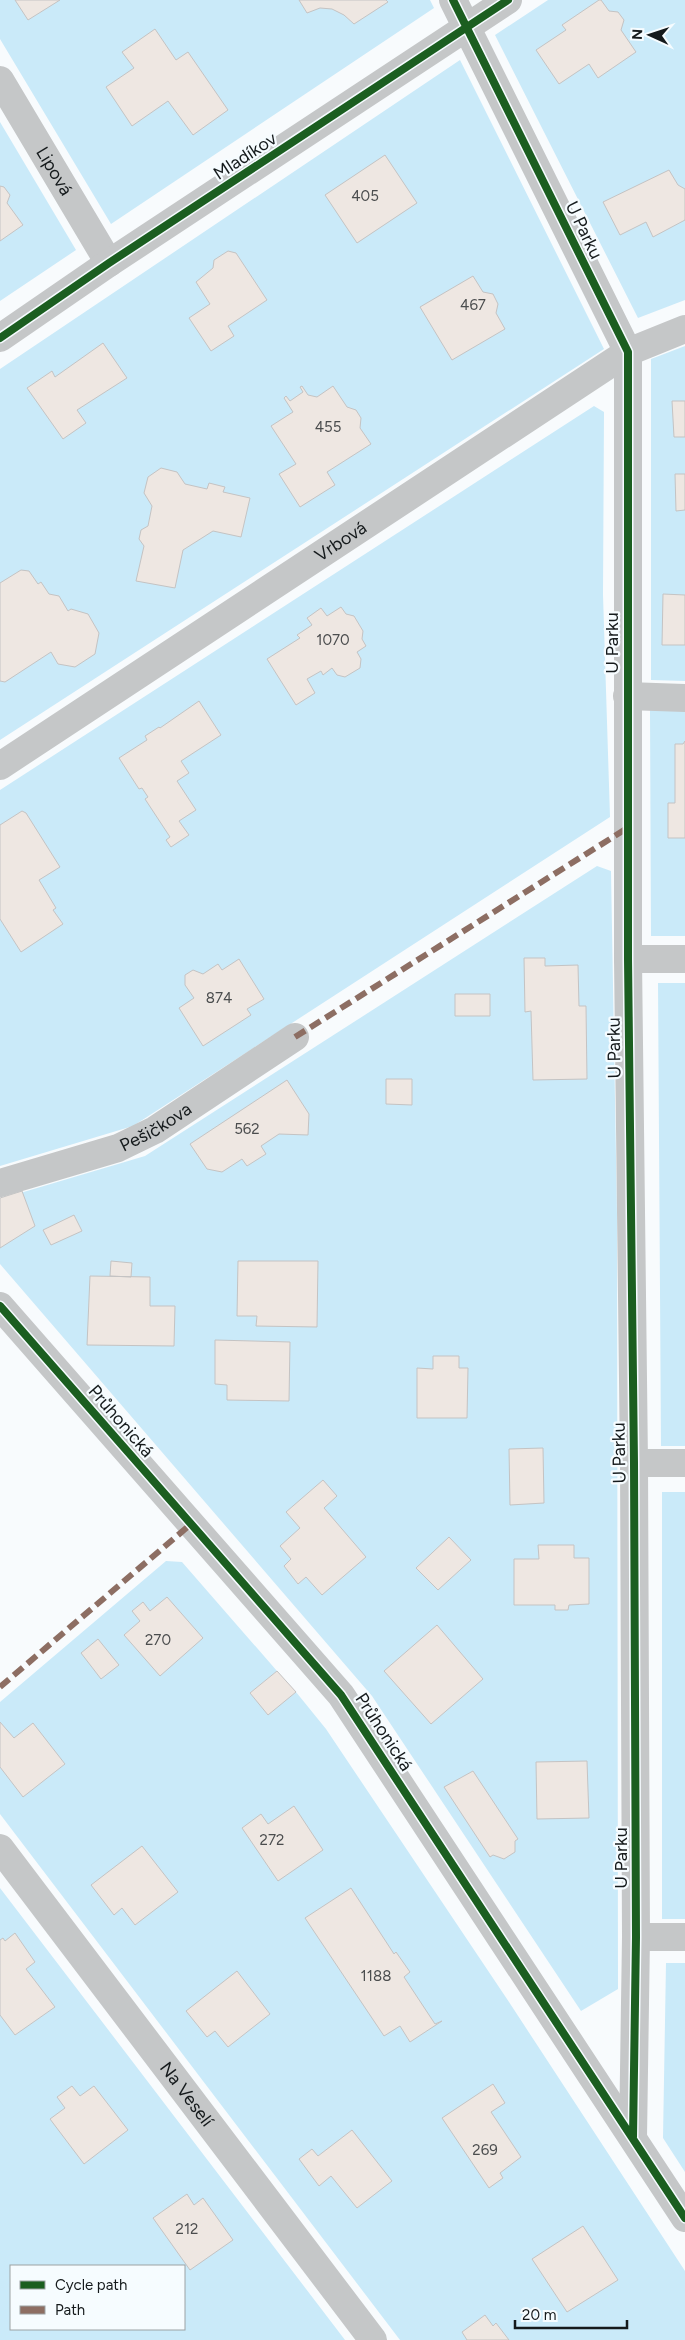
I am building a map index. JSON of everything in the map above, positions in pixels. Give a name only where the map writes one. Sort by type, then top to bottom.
[{"type":"street","name":"U Parku","points":[[453,0],[628,352],[628,959],[634,1463],[636,1937],[633,2137]]},
{"type":"street","name":"Mladíkov","points":[[0,338],[109,263],[508,0]]},
{"type":"street","name":"Lipová","points":[[0,80],[109,263]]},
{"type":"street","name":"Vrbová","points":[[0,766],[628,352],[685,329]]},
{"type":"street","points":[[627,696],[685,698]]},
{"type":"street","points":[[628,959],[685,959]]},
{"type":"street","name":"Pešičkova","points":[[0,1183],[118,1148],[155,1130],[295,1037]]},
{"type":"street","name":"Průhonická","points":[[0,1306],[341,1695],[685,2218]]},
{"type":"street","points":[[634,1463],[685,1463]]},
{"type":"street","name":"Na Veselí","points":[[0,1848],[373,2340]]},
{"type":"street","points":[[636,1937],[685,1937]]},
{"type":"shaded area","points":[[0,0],[430,0],[434,8],[111,224],[0,39]]},
{"type":"shaded area","points":[[548,0],[685,0],[685,300],[638,318],[495,35]]},
{"type":"shaded area","points":[[460,60],[604,349],[0,740],[0,369]]},
{"type":"shaded area","points":[[0,122],[76,250],[0,301]]},
{"type":"shaded area","points":[[685,346],[685,681],[651,680],[651,359]]},
{"type":"shaded area","points":[[594,406],[604,412],[603,595],[610,817],[133,1126],[0,1166],[0,790]]},
{"type":"shaded area","points":[[650,710],[685,711],[685,936],[651,936]]},
{"type":"shaded area","points":[[597,866],[611,871],[617,1215],[618,1989],[581,2011],[372,1696],[0,1264],[0,1199],[145,1156]]},
{"type":"shaded area","points":[[658,983],[685,983],[685,1446],[661,1446]]},
{"type":"shaded area","points":[[662,1492],[685,1492],[685,1919],[662,1919]]},
{"type":"shaded area","points":[[166,1561],[182,1562],[277,1671],[250,1693],[268,1714],[296,1692],[326,1729],[509,2002],[685,2271],[685,2340],[400,2340],[0,1814],[0,1702]]},
{"type":"shaded area","points":[[0,1888],[345,2340],[0,2340]]},
{"type":"shaded area","points":[[666,1963],[685,1963],[685,2172],[663,2138]]},
{"type":"building","points":[[15,0],[60,0],[28,20]]},
{"type":"building","points":[[299,0],[386,0],[388,2],[354,24],[344,15],[332,9],[320,8],[307,13]]},
{"type":"building","points":[[599,0],[609,11],[618,12],[624,20],[621,30],[636,52],[598,78],[589,64],[559,84],[536,50],[566,30],[562,25]]},
{"type":"building","points":[[155,29],[176,60],[188,52],[228,110],[193,135],[168,101],[132,126],[106,87],[134,68],[122,52]]},
{"type":"building","points":[[385,155],[417,203],[357,243],[325,195]]},
{"type":"building","points":[[669,170],[678,185],[685,189],[685,220],[653,237],[646,222],[620,235],[603,202]]},
{"type":"building","points":[[0,186],[4,187],[10,195],[7,203],[23,225],[0,241]]},
{"type":"building","points":[[228,251],[236,253],[267,300],[228,326],[234,336],[211,351],[189,318],[210,304],[196,282],[213,268],[214,260]]},
{"type":"building","points":[[473,276],[483,292],[493,294],[498,304],[496,313],[505,329],[452,360],[420,307]]},
{"type":"building","points":[[103,343],[127,378],[77,410],[86,423],[63,439],[27,388],[52,371],[55,377]]},
{"type":"building","points":[[302,386],[308,395],[317,397],[333,386],[347,407],[356,410],[361,418],[360,428],[371,444],[327,472],[335,485],[300,507],[279,474],[296,464],[271,426],[293,412],[284,398],[286,396],[290,401],[303,392],[300,387]]},
{"type":"building","points":[[672,401],[685,401],[685,437],[674,437]]},
{"type":"building","points":[[161,468],[177,472],[185,484],[207,489],[209,483],[225,487],[223,492],[250,498],[241,537],[213,531],[183,550],[175,588],[136,581],[144,546],[139,539],[141,530],[148,526],[152,506],[144,493],[148,477]]},
{"type":"building","points":[[675,474],[685,474],[685,510],[676,511]]},
{"type":"building","points":[[21,570],[29,571],[38,584],[41,582],[49,594],[59,596],[68,611],[71,609],[88,614],[99,633],[95,654],[75,667],[58,664],[51,652],[5,682],[0,681],[0,583]]},
{"type":"building","points":[[663,594],[685,595],[685,645],[662,645]]},
{"type":"building","points":[[341,607],[346,614],[354,616],[363,631],[362,639],[366,646],[357,652],[361,659],[360,668],[345,677],[337,675],[332,668],[323,675],[321,671],[307,679],[315,693],[296,705],[267,659],[300,638],[297,635],[312,625],[307,618],[321,608],[327,616]]},
{"type":"building","points":[[199,701],[221,735],[181,761],[189,773],[177,781],[196,810],[179,821],[189,835],[171,847],[166,840],[170,837],[145,799],[148,797],[142,788],[139,789],[119,758],[147,740],[145,736]]},
{"type":"building","points":[[685,741],[685,838],[668,838],[668,803],[675,803],[675,744],[683,744]]},
{"type":"building","points":[[22,811],[26,813],[60,867],[39,880],[56,908],[53,910],[63,924],[21,952],[0,919],[0,825]]},
{"type":"building","points":[[524,958],[545,958],[545,966],[578,965],[579,1006],[586,1006],[587,1079],[533,1080],[531,1011],[525,1012]]},
{"type":"building","points":[[239,959],[264,999],[247,1009],[251,1015],[203,1046],[179,1008],[194,998],[185,985],[185,975],[193,970],[203,974],[218,964],[222,970]]},
{"type":"building","points":[[455,994],[490,994],[490,1016],[455,1016]]},
{"type":"building","points":[[386,1079],[412,1079],[412,1105],[386,1104]]},
{"type":"building","points":[[287,1080],[309,1114],[308,1135],[279,1134],[261,1146],[266,1154],[247,1166],[242,1159],[222,1172],[207,1169],[190,1144]]},
{"type":"building","points":[[22,1191],[35,1226],[0,1248],[0,1198]]},
{"type":"building","points":[[74,1215],[82,1231],[51,1245],[43,1230]]},
{"type":"building","points":[[111,1261],[132,1263],[131,1277],[110,1276]]},
{"type":"building","points":[[238,1261],[318,1261],[317,1327],[256,1326],[257,1316],[237,1316]]},
{"type":"building","points":[[90,1276],[150,1277],[150,1306],[175,1306],[174,1346],[87,1345]]},
{"type":"building","points":[[215,1340],[290,1342],[289,1401],[227,1400],[227,1385],[215,1384]]},
{"type":"building","points":[[433,1356],[459,1356],[459,1368],[468,1368],[467,1418],[417,1418],[417,1368],[433,1369]]},
{"type":"building","points":[[543,1448],[544,1503],[510,1505],[509,1449]]},
{"type":"building","points":[[323,1480],[337,1496],[324,1508],[366,1557],[322,1595],[306,1577],[298,1584],[284,1566],[291,1559],[280,1546],[300,1528],[286,1512]]},
{"type":"building","points":[[449,1537],[471,1560],[438,1590],[416,1568]]},
{"type":"building","points":[[538,1545],[574,1545],[574,1558],[589,1558],[589,1604],[569,1605],[568,1610],[555,1610],[555,1605],[514,1605],[514,1559],[539,1559]]},
{"type":"building","points":[[167,1597],[203,1638],[160,1676],[124,1635],[140,1621],[132,1611],[143,1602],[150,1611]]},
{"type":"building","points":[[437,1625],[483,1679],[431,1724],[384,1671]]},
{"type":"building","points":[[98,1639],[119,1665],[101,1679],[81,1653]]},
{"type":"building","points":[[277,1671],[296,1692],[268,1715],[250,1693]]},
{"type":"building","points":[[0,1722],[14,1738],[33,1723],[65,1764],[23,1797],[0,1767]]},
{"type":"building","points":[[587,1761],[589,1818],[537,1819],[536,1762]]},
{"type":"building","points":[[473,1771],[518,1839],[515,1841],[515,1852],[504,1859],[493,1855],[490,1857],[444,1787]]},
{"type":"building","points":[[294,1806],[323,1850],[278,1881],[242,1828],[261,1814],[268,1824]]},
{"type":"building","points":[[142,1846],[178,1892],[135,1925],[122,1908],[114,1915],[91,1885]]},
{"type":"building","points":[[351,1888],[394,1954],[396,1952],[410,1972],[404,1977],[435,2024],[442,2021],[410,2042],[400,2026],[384,2036],[305,1918]]},
{"type":"building","points":[[15,1933],[35,1962],[26,1969],[55,2007],[15,2035],[0,2015],[0,1940],[3,1938],[5,1941]]},
{"type":"building","points":[[237,1971],[270,2014],[228,2047],[215,2031],[207,2037],[186,2011]]},
{"type":"building","points":[[493,2084],[505,2103],[491,2112],[521,2157],[500,2173],[503,2178],[489,2188],[442,2118]]},
{"type":"building","points":[[72,2086],[80,2096],[94,2086],[128,2130],[84,2164],[50,2119],[65,2108],[57,2097]]},
{"type":"building","points":[[352,2130],[392,2181],[357,2208],[331,2176],[319,2186],[299,2159],[312,2149],[318,2156]]},
{"type":"building","points":[[187,2194],[194,2205],[203,2198],[233,2240],[190,2270],[153,2218]]},
{"type":"building","points":[[583,2226],[618,2280],[567,2312],[532,2259]]},
{"type":"building","points":[[485,2315],[493,2326],[496,2323],[509,2340],[467,2340],[462,2332]]},
{"type":"marked path","points":[[295,1037],[629,827]]},
{"type":"marked path","points":[[0,1687],[191,1524]]},
{"type":"cycle path","points":[[453,0],[628,352],[628,959],[634,1463],[636,1937],[633,2137]]},
{"type":"cycle path","points":[[0,338],[109,263],[508,0]]},
{"type":"cycle path","points":[[0,1306],[341,1695],[685,2218]]}]
